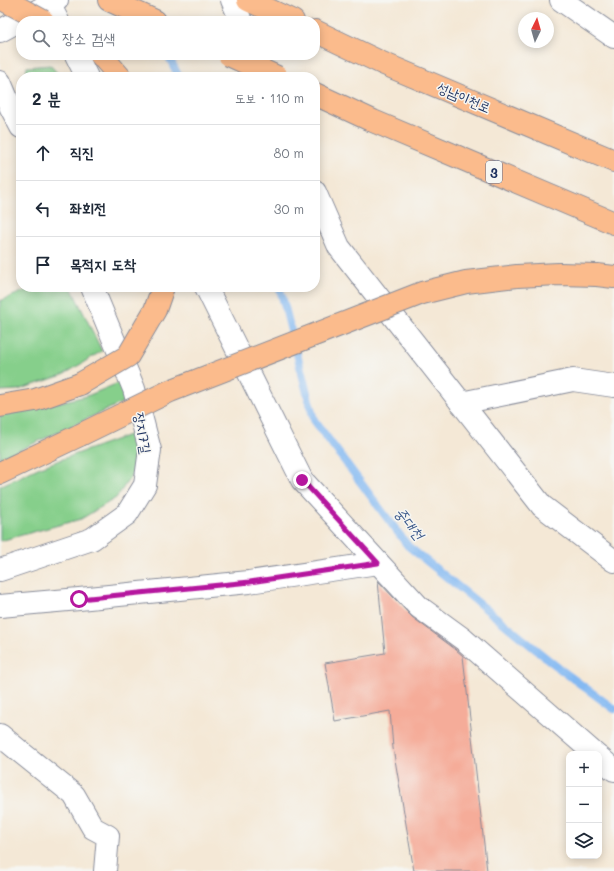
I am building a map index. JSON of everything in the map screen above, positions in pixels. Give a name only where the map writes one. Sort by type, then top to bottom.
[{"type":"highway","points":[[4,0],[52,12]]},
{"type":"highway","points":[[109,0],[144,16]]},
{"type":"highway","points":[[248,0],[282,16]]},
{"type":"highway","name":"성남이천로","points":[[320,33],[382,63],[614,161]]},
{"type":"highway","points":[[105,60],[116,72]]},
{"type":"highway","points":[[240,60],[266,72]]},
{"type":"highway","name":"3","points":[[320,96],[373,121],[614,223]]},
{"type":"highway","points":[[0,473],[170,391],[422,293],[466,282],[517,276],[559,274],[606,276]]},
{"type":"highway","points":[[0,406],[35,400],[80,384],[128,356],[155,310],[161,292]]},
{"type":"street","points":[[232,0],[239,16]]},
{"type":"street","points":[[561,0],[614,37]]},
{"type":"street","points":[[41,16],[52,12]]},
{"type":"street","points":[[0,31],[16,25]]},
{"type":"street","points":[[78,60],[84,72]]},
{"type":"street","points":[[258,60],[263,72]]},
{"type":"street","points":[[0,82],[16,118]]},
{"type":"street","points":[[320,203],[339,247],[542,506],[614,561]]},
{"type":"street","name":"장지7길","points":[[0,570],[92,539],[126,514],[145,485],[150,450],[134,389],[94,292]]},
{"type":"street","points":[[208,292],[302,480],[419,607],[463,639],[592,751]]},
{"type":"street","points":[[461,403],[573,380],[614,386]]},
{"type":"street","points":[[0,606],[250,582],[378,563]]},
{"type":"street","points":[[0,735],[74,795],[93,828],[108,836],[105,871]]},
{"type":"street","points":[[602,760],[614,770]]},
{"type":"green space","points":[[50,65],[56,72],[26,72],[27,67]]},
{"type":"green space","points":[[22,292],[73,292],[102,351],[63,375],[18,390],[0,391],[0,301]]},
{"type":"green space","points":[[123,381],[128,400],[0,459],[0,415],[87,396]]},
{"type":"green space","points":[[137,432],[134,472],[116,498],[81,519],[0,541],[0,486],[38,468]]},
{"type":"building","points":[[378,581],[412,617],[463,656],[487,871],[414,871],[393,748],[390,711],[335,721],[325,663],[385,653]]},
{"type":"waterway","name":"중대천","points":[[170,60],[176,72]]},
{"type":"waterway","name":"중대천","points":[[281,292],[314,420],[408,546],[560,669],[614,709]]},
{"type":"route","points":[[79,599],[250,582],[378,563],[302,480]]}]
